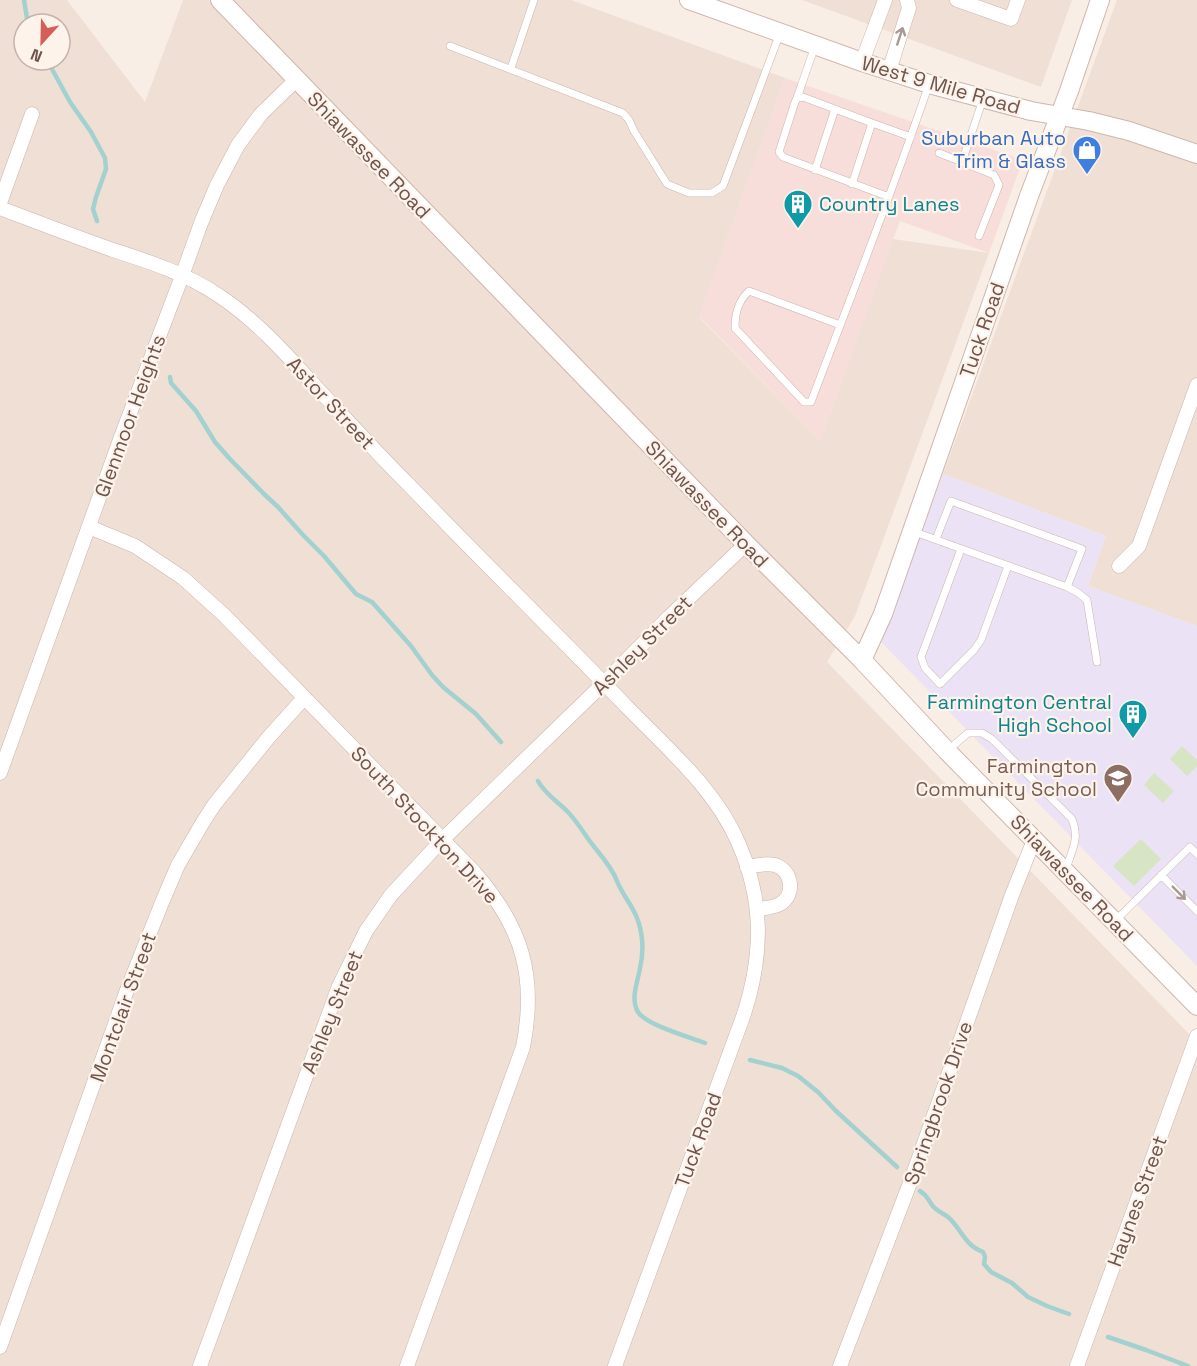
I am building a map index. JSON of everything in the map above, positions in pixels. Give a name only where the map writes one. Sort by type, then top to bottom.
[{"type":"street","name":"Shiawassee Road","points":[[220,0],[746,544],[862,660],[947,752],[1197,1006]]},
{"type":"street","name":"West 9 Mile Road","points":[[689,0],[721,5],[780,33],[929,84],[1031,111],[1129,131],[1197,154]]},
{"type":"street","points":[[862,62],[885,0]]},
{"type":"street","points":[[889,71],[909,8],[907,0]]},
{"type":"street","points":[[957,0],[1011,19],[1018,0]]},
{"type":"street","name":"Tuck Road","points":[[862,660],[883,614],[1100,0]]},
{"type":"street","name":"Glenmoor Heights","points":[[0,773],[128,416],[217,185],[238,145],[261,114],[296,80]]},
{"type":"street","points":[[0,202],[32,114]]},
{"type":"street","name":"Astor Street","points":[[0,208],[166,268],[216,293],[258,326],[367,443],[604,683]]},
{"type":"street","points":[[1119,566],[1139,546],[1197,385]]},
{"type":"street","name":"South Stockton Drive","points":[[89,527],[135,546],[183,578],[225,616],[489,889],[506,915],[518,940],[528,987],[528,1017],[523,1047],[407,1366]]},
{"type":"street","name":"Ashley Street","points":[[200,1366],[339,986],[379,910],[442,840],[746,544]]},
{"type":"street","name":"Tuck Road","points":[[604,683],[693,775],[725,815],[739,844],[752,881],[757,909],[758,946],[749,997],[615,1366]]},
{"type":"street","name":"Montclair Street","points":[[0,1347],[127,990],[178,865],[214,805],[304,698]]},
{"type":"street","name":"Springbrook Drive","points":[[840,1366],[906,1194],[1034,840]]},
{"type":"street","points":[[747,867],[759,864],[775,865],[784,869],[790,878],[789,894],[784,901],[771,908],[757,909]]},
{"type":"street","name":"Haynes Street","points":[[1077,1366],[1197,1036]]},
{"type":"lane","points":[[511,68],[534,0]]},
{"type":"lane","points":[[450,46],[623,113],[667,184],[689,193],[712,193],[723,186],[780,33]]},
{"type":"lane","points":[[816,45],[779,152],[788,161],[889,197]]},
{"type":"lane","points":[[840,325],[749,291],[742,297],[735,314],[735,328],[804,402],[811,402],[889,197],[929,84]]},
{"type":"lane","points":[[797,98],[803,97],[911,137]]},
{"type":"lane","points":[[962,162],[983,99]]},
{"type":"lane","points":[[815,170],[835,109]]},
{"type":"lane","points":[[852,184],[872,123]]},
{"type":"lane","points":[[939,153],[994,175],[999,185],[979,236]]},
{"type":"lane","points":[[936,539],[951,501],[1082,549],[1067,587]]},
{"type":"lane","points":[[912,531],[1077,592],[1087,600],[1097,662]]},
{"type":"lane","points":[[961,549],[921,657],[925,668],[940,684],[981,640],[1008,566]]},
{"type":"lane","points":[[947,752],[968,733],[982,733],[992,739],[1072,819],[1076,828],[1076,836],[1065,871]]},
{"type":"lane","points":[[1114,922],[1190,847],[1197,854]]},
{"type":"lane","points":[[1161,875],[1197,911]]},
{"type":"shaded area","points":[[0,0],[67,0],[145,102],[183,0],[571,0],[785,78],[699,317],[820,441],[893,239],[989,253],[855,616],[827,662],[1197,1042],[1197,1366],[0,1366]]},
{"type":"shaded area","points":[[802,0],[1072,0],[1041,87]]},
{"type":"shaded area","points":[[1117,0],[1197,0],[1197,626],[1088,586],[1106,536],[943,474]]},
{"type":"shaded area","points":[[785,78],[1023,160],[989,253],[900,221],[820,441],[699,316]]},
{"type":"shaded area","name":"Farmington Community School","points":[[943,474],[1106,536],[1088,586],[1197,626],[1197,966],[881,642]]},
{"type":"green space","points":[[1182,746],[1197,760],[1197,766],[1187,776],[1170,759]]},
{"type":"green space","points":[[1154,773],[1174,791],[1163,803],[1144,785]]},
{"type":"green space","points":[[1141,839],[1161,859],[1134,886],[1113,866]]},
{"type":"waterway","points":[[24,0],[26,12]]},
{"type":"waterway","points":[[54,72],[105,158],[106,169],[93,209],[97,221]]},
{"type":"waterway","points":[[170,377],[171,383],[196,411],[215,442],[229,458],[324,556],[356,594],[372,602],[443,687],[476,714],[501,742]]},
{"type":"waterway","points":[[538,781],[573,818],[608,865],[637,918],[642,936],[641,962],[635,996],[638,1012],[659,1026],[705,1043]]},
{"type":"waterway","points":[[750,1060],[782,1068],[798,1076],[897,1167]]},
{"type":"waterway","points":[[920,1191],[935,1209],[952,1221],[971,1245],[983,1252],[984,1264],[991,1272],[1012,1283],[1028,1297],[1069,1314]]},
{"type":"waterway","points":[[1108,1337],[1188,1366]]},
{"type":"place","name":"Suburban Auto Trim & Glass","points":[[1087,176]]},
{"type":"place","name":"Country Lanes","points":[[798,230]]},
{"type":"place","name":"Farmington Central High School","points":[[1133,740]]},
{"type":"place","name":"Farmington Community School","points":[[1118,804]]}]
